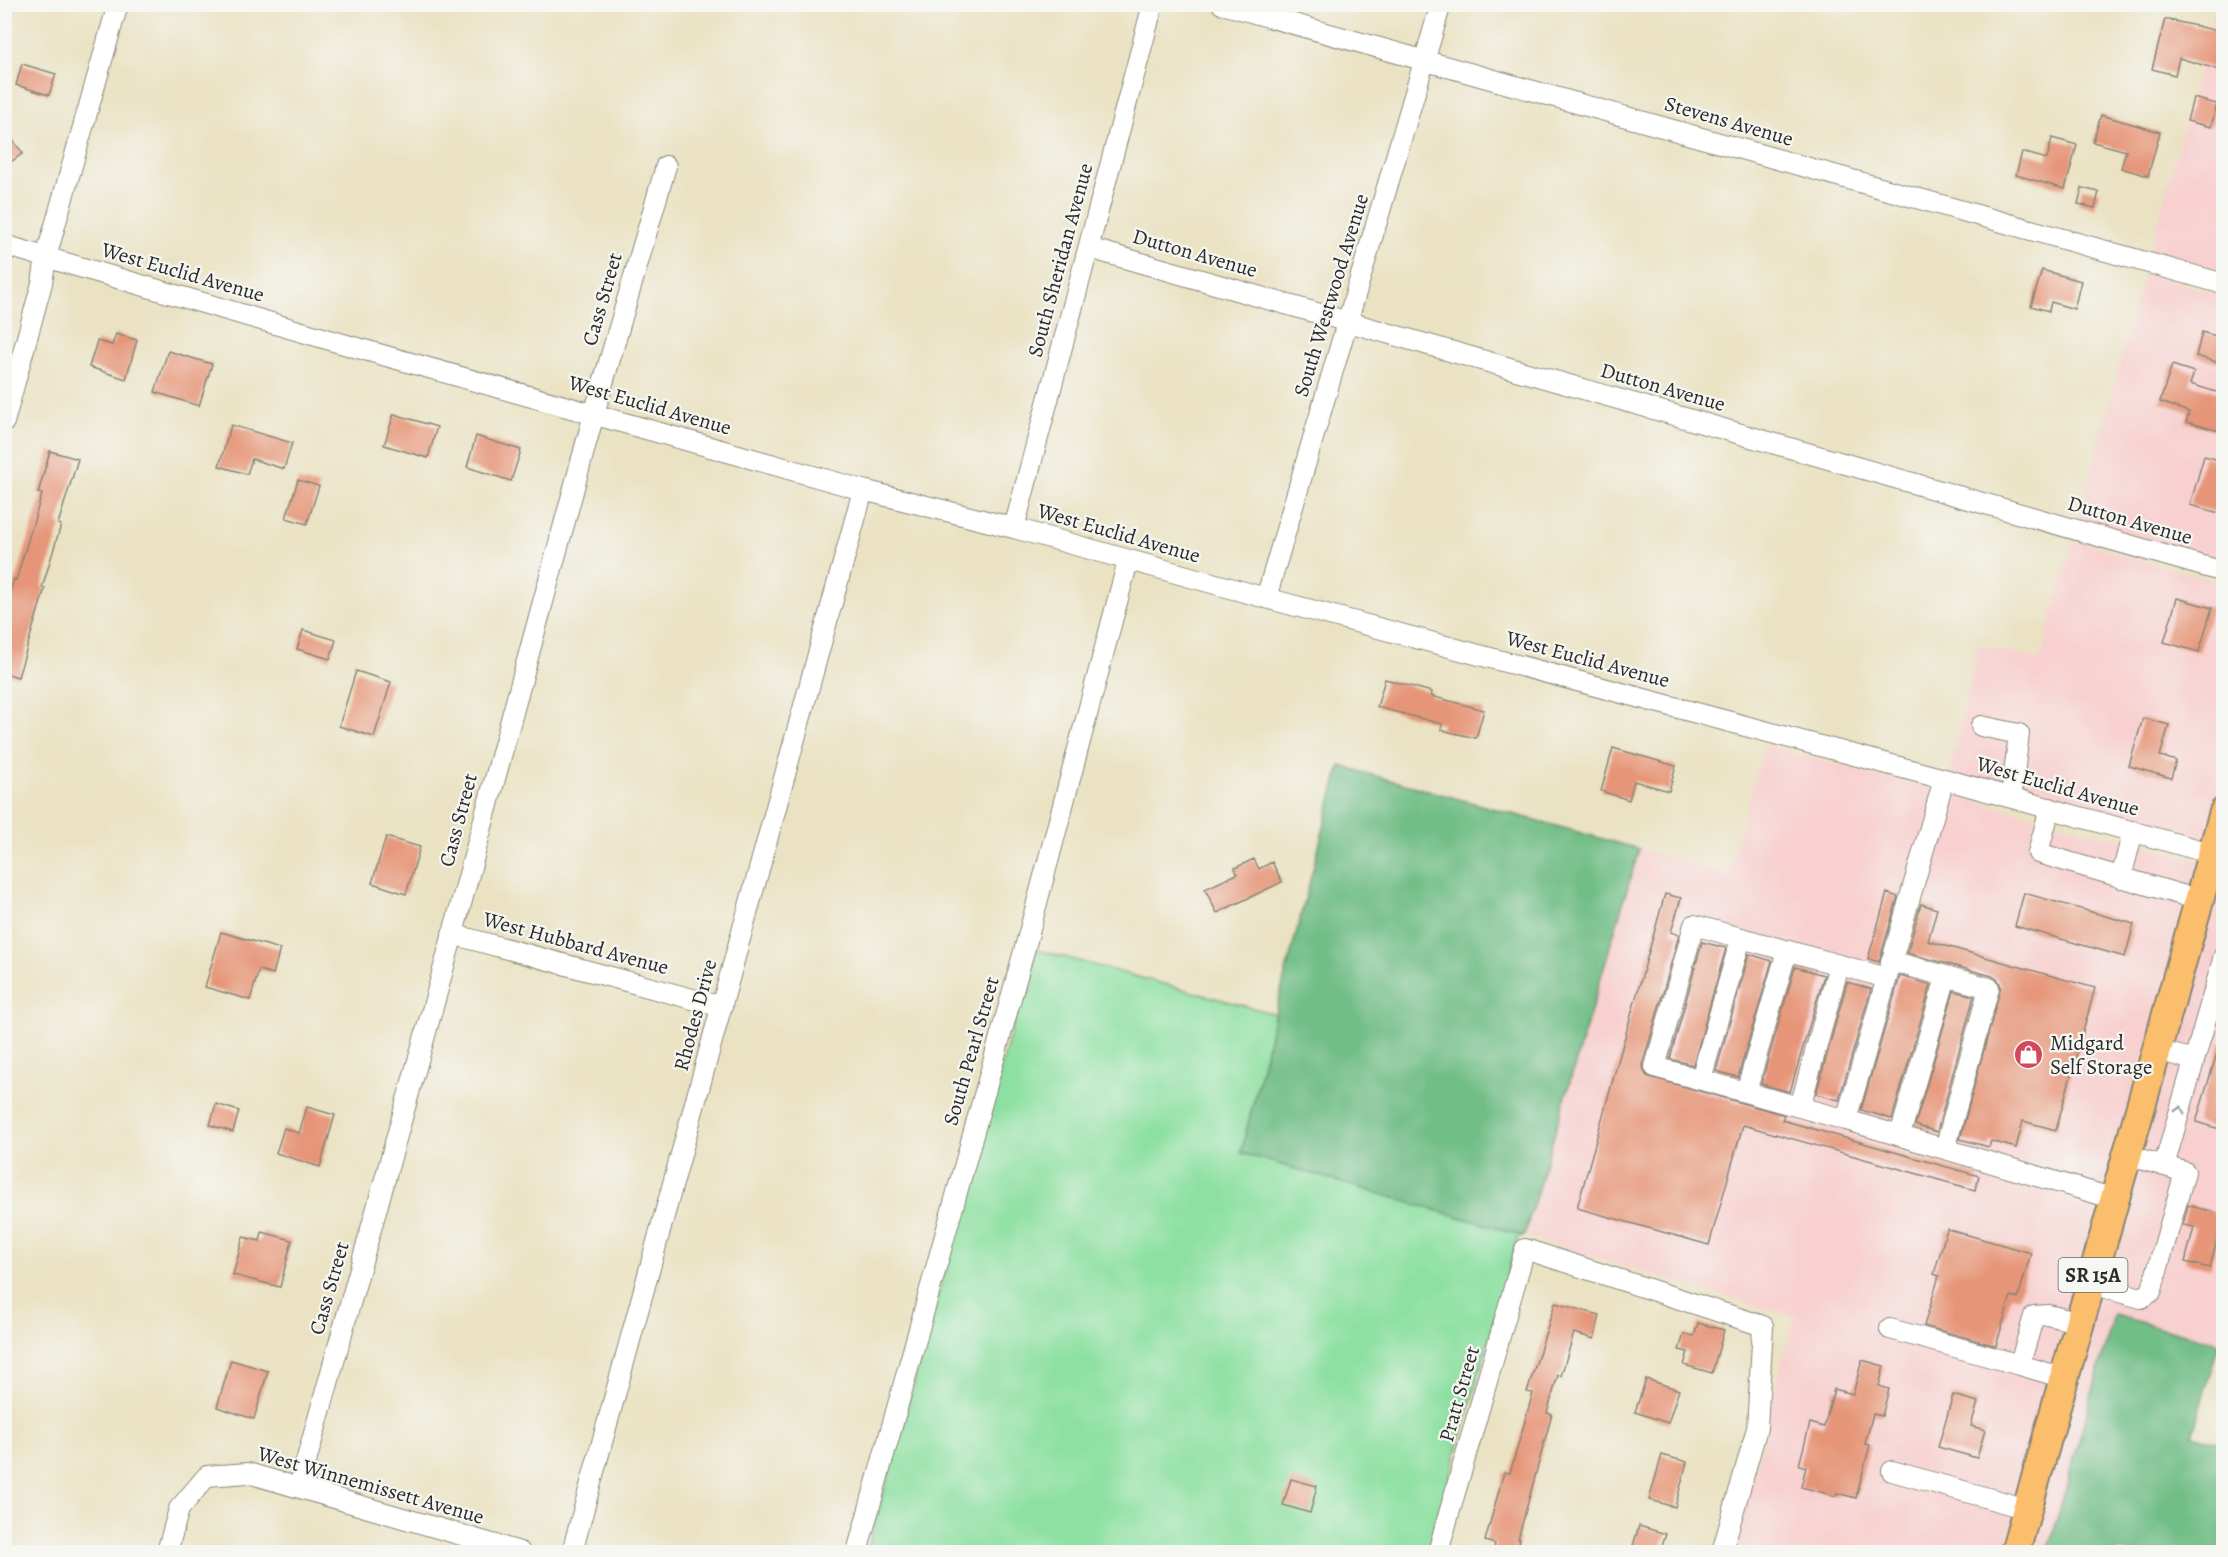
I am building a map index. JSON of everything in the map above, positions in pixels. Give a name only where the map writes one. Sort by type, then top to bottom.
[{"type":"highway","name":"SR 15A","points":[[2015,1552],[2199,900],[2218,855],[2223,812]]},
{"type":"street","points":[[4,422],[42,283],[46,257],[118,4]]},
{"type":"street","name":"South Sheridan Avenue","points":[[1014,528],[1153,4]]},
{"type":"street","name":"Stevens Avenue","points":[[1222,4],[2223,284]]},
{"type":"street","name":"South Westwood Avenue","points":[[1266,598],[1441,4]]},
{"type":"street","name":"Cass Street","points":[[298,1487],[436,996],[594,414],[666,166]]},
{"type":"street","name":"West Euclid Avenue","points":[[4,245],[347,345],[863,490],[1014,528],[1128,561],[2011,797],[2218,855]]},
{"type":"street","name":"Dutton Avenue","points":[[1089,248],[2223,572]]},
{"type":"street","name":"Rhodes Drive","points":[[572,1552],[863,490]]},
{"type":"street","name":"South Pearl Street","points":[[857,1552],[1026,944],[1128,561]]},
{"type":"street","points":[[1981,726],[2019,734],[2011,797]]},
{"type":"street","points":[[1846,1120],[1944,779]]},
{"type":"street","points":[[2050,808],[2037,853],[2199,900]]},
{"type":"street","points":[[2121,878],[2133,831]]},
{"type":"street","points":[[1945,1149],[1989,988],[1946,976],[1839,965],[1694,925],[1655,1066],[2115,1199]]},
{"type":"street","name":"West Hubbard Avenue","points":[[452,934],[722,1007]]},
{"type":"street","points":[[1701,1079],[1742,938]]},
{"type":"street","points":[[1746,1092],[1787,951]]},
{"type":"street","points":[[2164,1166],[2223,956]]},
{"type":"street","points":[[1800,1107],[1839,965]]},
{"type":"street","points":[[1900,1135],[1946,976]]},
{"type":"street","points":[[2157,1050],[2194,1060]]},
{"type":"street","points":[[2091,1284],[2141,1298],[2151,1292],[2185,1172],[2127,1155]]},
{"type":"street","name":"Pratt Street","points":[[1438,1552],[1525,1249],[1763,1326],[1757,1428],[1722,1552]]},
{"type":"street","points":[[2020,1365],[2034,1316],[2048,1315],[2080,1323]]},
{"type":"street","points":[[1890,1329],[2064,1378]]},
{"type":"street","points":[[1892,1471],[2027,1509]]},
{"type":"street","name":"West Winnemissett Avenue","points":[[167,1552],[179,1509],[207,1476],[248,1473],[520,1552]]},
{"type":"shaded area","points":[[2216,5],[2223,8],[2223,272],[2150,252]]},
{"type":"shaded area","points":[[2144,273],[2223,295],[2223,561],[2079,519]]},
{"type":"shaded area","points":[[2073,540],[2223,583],[2223,777],[2206,841],[1949,773],[1978,645],[2040,660]]},
{"type":"shaded area","points":[[1764,745],[2200,861],[2006,1552],[1732,1552],[1769,1421],[1766,1420],[1794,1317],[1524,1236],[1639,849],[1728,874]]},
{"type":"shaded area","points":[[2218,866],[2224,868],[2223,1329],[2219,1343],[2114,1315],[2048,1552],[2025,1552]]},
{"type":"green space","points":[[1340,766],[1639,849],[1524,1236],[1241,1153]]},
{"type":"green space","points":[[1034,949],[1275,1014],[1241,1153],[1524,1236],[1518,1237],[1428,1552],[1159,1552],[1141,1548],[1139,1552],[867,1552]]},
{"type":"green space","points":[[2114,1315],[2219,1343],[2192,1435],[2223,1443],[2223,1552],[2048,1552]]},
{"type":"building","points":[[2165,19],[2223,32],[2223,71],[2179,58],[2175,75],[2152,69]]},
{"type":"building","points":[[22,64],[56,74],[49,95],[16,85]]},
{"type":"building","points":[[2193,98],[2217,104],[2211,127],[2187,121]]},
{"type":"building","points":[[2101,115],[2160,132],[2148,176],[2121,168],[2126,151],[2093,142]]},
{"type":"building","points":[[4,130],[23,153],[4,167]]},
{"type":"building","points":[[2052,138],[2077,145],[2065,189],[2016,175],[2022,152],[2047,159]]},
{"type":"building","points":[[2082,188],[2099,192],[2095,208],[2078,204]]},
{"type":"building","points":[[2042,270],[2081,281],[2074,309],[2051,302],[2049,311],[2031,306]]},
{"type":"building","points":[[2202,332],[2223,338],[2223,364],[2196,356]]},
{"type":"building","points":[[116,334],[137,340],[126,379],[89,367],[97,341],[112,345]]},
{"type":"building","points":[[168,351],[212,364],[199,406],[155,392]]},
{"type":"building","points":[[2172,365],[2194,372],[2190,384],[2223,394],[2223,432],[2186,422],[2189,412],[2160,402]]},
{"type":"building","points":[[394,414],[437,427],[428,458],[384,445]]},
{"type":"building","points":[[231,425],[292,443],[284,469],[252,459],[247,474],[219,466]]},
{"type":"building","points":[[476,436],[521,450],[511,481],[467,467]]},
{"type":"building","points":[[50,451],[78,459],[58,524],[61,525],[42,588],[45,588],[18,677],[4,673],[4,611],[14,579],[16,580],[42,494],[38,493]]},
{"type":"building","points":[[2204,456],[2223,461],[2223,514],[2190,505]]},
{"type":"building","points":[[298,480],[319,486],[307,524],[286,518]]},
{"type":"building","points":[[2177,598],[2212,608],[2199,652],[2164,642]]},
{"type":"building","points":[[303,630],[336,640],[330,659],[297,649]]},
{"type":"building","points":[[356,671],[391,682],[374,737],[339,726]]},
{"type":"building","points":[[1385,679],[1432,692],[1431,696],[1484,710],[1476,738],[1441,730],[1442,724],[1377,707]]},
{"type":"building","points":[[2143,718],[2169,725],[2160,756],[2176,761],[2171,778],[2129,766]]},
{"type":"building","points":[[1613,748],[1676,766],[1669,791],[1634,781],[1629,800],[1601,791]]},
{"type":"building","points":[[386,837],[420,847],[406,894],[372,883]]},
{"type":"building","points":[[1254,859],[1259,869],[1272,862],[1282,882],[1217,913],[1205,889],[1237,874],[1235,868]]},
{"type":"building","points":[[1887,893],[1898,897],[1879,962],[1868,959]]},
{"type":"building","points":[[2024,893],[2134,924],[2125,957],[2015,926]]},
{"type":"building","points":[[1665,894],[1681,898],[1671,932],[1679,935],[1643,1064],[1647,1076],[1784,1115],[1782,1120],[1979,1176],[1975,1190],[1743,1125],[1709,1245],[1577,1208]]},
{"type":"building","name":"Midgard Self Storage","points":[[1921,904],[1937,909],[1928,941],[2095,988],[2056,1130],[2023,1121],[2016,1148],[1991,1141],[1989,1147],[1960,1139],[2001,986],[1992,976],[1907,953]]},
{"type":"building","points":[[221,932],[280,949],[273,974],[259,970],[250,1000],[205,987]]},
{"type":"building","points":[[1702,942],[1726,948],[1693,1065],[1670,1059]]},
{"type":"building","points":[[1749,954],[1772,961],[1738,1077],[1716,1071]]},
{"type":"building","points":[[1795,967],[1824,975],[1790,1092],[1761,1084]]},
{"type":"building","points":[[1900,976],[1931,985],[1892,1119],[1861,1110]]},
{"type":"building","points":[[1847,982],[1871,989],[1839,1100],[1816,1094]]},
{"type":"building","points":[[1954,991],[1974,996],[1937,1132],[1915,1125]]},
{"type":"building","points":[[2220,1043],[2223,1043],[2223,1130],[2196,1122]]},
{"type":"building","points":[[216,1104],[239,1111],[233,1132],[210,1125]]},
{"type":"building","points":[[307,1107],[335,1115],[320,1167],[276,1153],[284,1128],[299,1133]]},
{"type":"building","points":[[2188,1205],[2223,1215],[2210,1268],[2185,1262],[2194,1227],[2183,1225]]},
{"type":"building","points":[[1947,1229],[2031,1253],[2018,1298],[2011,1296],[1996,1346],[1924,1326],[1939,1276],[1934,1274]]},
{"type":"building","points":[[262,1232],[292,1240],[280,1287],[233,1275],[243,1237],[260,1241]]},
{"type":"building","points":[[1555,1303],[1600,1315],[1594,1339],[1574,1333],[1561,1376],[1558,1375],[1547,1413],[1552,1414],[1518,1539],[1520,1539],[1517,1552],[1493,1552],[1495,1544],[1485,1541],[1504,1472],[1510,1473],[1533,1393],[1527,1392]]},
{"type":"building","points":[[1698,1323],[1724,1330],[1712,1373],[1684,1365],[1688,1352],[1679,1350],[1684,1334],[1694,1336]]},
{"type":"building","points":[[231,1360],[268,1371],[254,1419],[217,1407]]},
{"type":"building","points":[[1862,1360],[1884,1366],[1879,1386],[1889,1389],[1882,1416],[1873,1414],[1865,1444],[1870,1445],[1856,1498],[1837,1493],[1836,1496],[1801,1487],[1806,1467],[1799,1465],[1810,1423],[1824,1427],[1834,1389],[1853,1394]]},
{"type":"building","points":[[1646,1379],[1679,1390],[1668,1423],[1635,1412]]},
{"type":"building","points":[[1953,1395],[1978,1402],[1971,1426],[1985,1430],[1977,1458],[1938,1447]]},
{"type":"building","points":[[1662,1455],[1687,1462],[1675,1507],[1649,1500]]},
{"type":"building","points":[[1291,1479],[1317,1486],[1310,1513],[1283,1505]]},
{"type":"building","points":[[1639,1526],[1666,1534],[1660,1552],[1631,1552]]},
{"type":"place","name":"Midgard Self Storage","points":[[2029,1055]]}]
